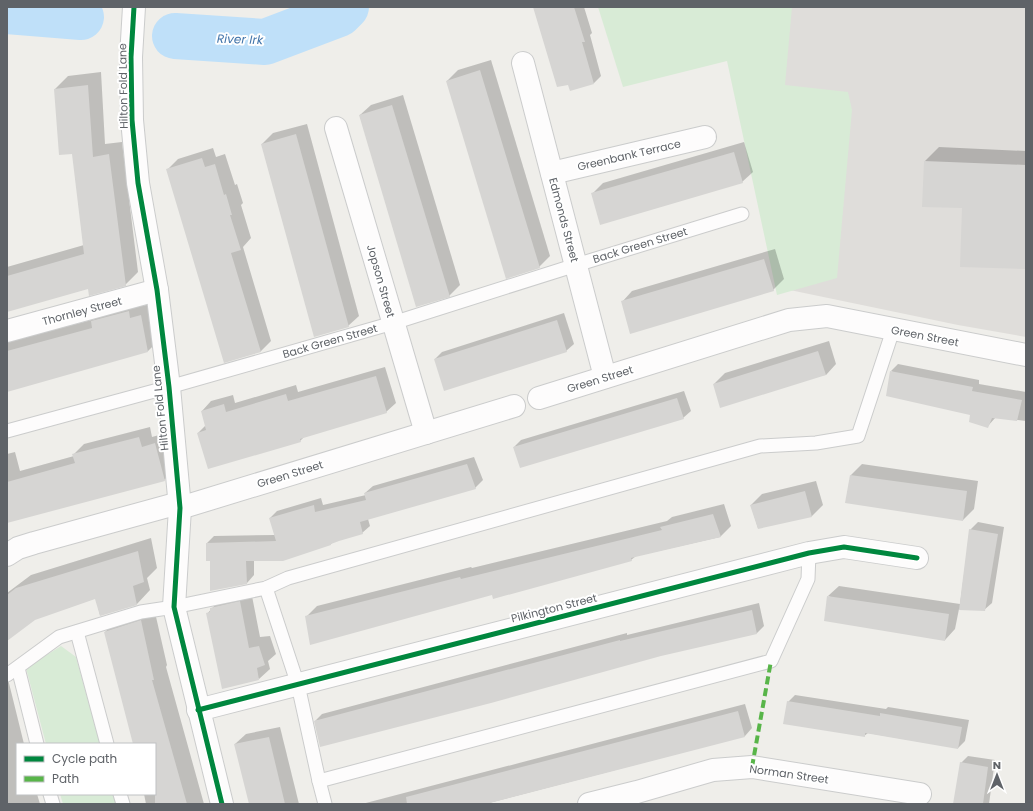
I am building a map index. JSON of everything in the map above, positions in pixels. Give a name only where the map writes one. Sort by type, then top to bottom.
[{"type":"street","name":"Hilton Fold Lane","points":[[134,7],[130,57],[132,120],[138,183],[156,290],[169,387],[179,505],[174,607],[222,804]]},
{"type":"street","name":"Edmonds Street","points":[[523,63],[606,377]]},
{"type":"street","name":"Jopson Street","points":[[336,128],[426,433]]},
{"type":"street","name":"Greenbank Terrace","points":[[552,173],[705,137]]},
{"type":"street","name":"Thornley Street","points":[[7,331],[156,290]]},
{"type":"street","name":"Green Street","points":[[539,398],[789,320],[827,316],[1026,355]]},
{"type":"street","name":"Green Street","points":[[7,556],[18,548],[34,543],[179,505],[514,406]]},
{"type":"street","name":"Pilkington Street","points":[[198,710],[809,553],[844,547],[917,558]]},
{"type":"street","name":"Norman Street","points":[[589,804],[638,798],[713,770],[752,767],[920,794]]},
{"type":"lane","name":"Back Green Street","points":[[7,431],[394,323],[742,214]]},
{"type":"lane","points":[[37,743],[12,672],[59,637],[141,612],[174,607],[266,588],[288,578],[760,446],[816,443],[858,436],[893,330]]},
{"type":"lane","points":[[319,781],[771,661],[808,579],[809,553]]},
{"type":"lane","points":[[266,588],[298,684],[325,804]]},
{"type":"lane","points":[[77,632],[107,743]]},
{"type":"shaded area","points":[[776,7],[1026,7],[1026,337],[958,325],[785,289]]},
{"type":"green space","points":[[598,7],[792,7],[785,85],[848,92],[852,110],[837,278],[777,295],[727,61],[623,87]]},
{"type":"green space","points":[[61,646],[76,657],[100,743],[46,743],[26,668]]},
{"type":"green space","points":[[60,795],[114,795],[117,804],[63,804]]},
{"type":"building","points":[[533,7],[574,7],[585,42],[582,42],[594,84],[570,91],[568,85],[557,87]]},
{"type":"building","points":[[480,70],[540,268],[506,279],[446,81]]},
{"type":"building","points":[[88,85],[93,157],[109,154],[126,286],[89,296],[88,289],[7,312],[7,276],[84,254],[72,154],[59,155],[54,89]]},
{"type":"building","points":[[392,105],[450,297],[416,307],[359,115]]},
{"type":"building","points":[[296,134],[349,327],[314,337],[261,144]]},
{"type":"building","points":[[734,152],[743,183],[600,225],[591,193]]},
{"type":"building","points":[[202,158],[205,167],[215,164],[224,195],[226,194],[232,215],[230,215],[241,250],[231,253],[261,352],[224,363],[166,169]]},
{"type":"building","points":[[924,161],[1026,165],[1026,269],[960,267],[962,208],[922,207]]},
{"type":"building","points":[[764,259],[774,291],[630,334],[621,301]]},
{"type":"building","points":[[129,311],[130,318],[141,315],[148,352],[7,392],[7,351],[92,328],[91,321]]},
{"type":"building","points":[[557,320],[567,352],[444,391],[434,359]]},
{"type":"building","points":[[818,351],[826,375],[720,408],[713,384]]},
{"type":"building","points":[[890,371],[973,387],[972,391],[1022,400],[1017,421],[992,418],[988,428],[969,422],[970,415],[886,396]]},
{"type":"building","points":[[376,376],[387,413],[300,439],[301,442],[208,469],[197,433],[206,430],[201,411],[224,404],[226,412],[286,394],[288,401]]},
{"type":"building","points":[[677,398],[684,419],[520,468],[513,447]]},
{"type":"building","points":[[139,437],[142,447],[155,443],[165,481],[7,523],[7,482],[75,463],[72,454]]},
{"type":"building","points":[[467,464],[476,489],[360,522],[363,534],[283,561],[246,561],[247,584],[210,591],[210,561],[206,561],[206,543],[276,541],[269,518],[314,505],[315,512],[366,500],[364,493]]},
{"type":"building","points":[[850,475],[967,491],[963,521],[845,503]]},
{"type":"building","points":[[805,491],[812,517],[758,529],[750,505]]},
{"type":"building","points":[[713,514],[721,537],[631,558],[632,561],[493,599],[492,595],[310,645],[305,616],[460,577],[461,579],[662,530],[660,527]]},
{"type":"building","points":[[969,529],[998,534],[985,611],[959,610]]},
{"type":"building","points":[[138,551],[144,582],[133,586],[137,605],[100,616],[95,599],[35,620],[7,641],[7,595],[16,588]]},
{"type":"building","points":[[827,596],[949,614],[945,641],[824,621]]},
{"type":"building","points":[[240,601],[249,648],[259,646],[265,665],[257,668],[259,680],[222,689],[206,613],[210,612],[210,608]]},
{"type":"building","points":[[752,610],[757,634],[661,656],[491,703],[320,747],[314,721],[620,640]]},
{"type":"building","points":[[141,620],[154,680],[152,680],[187,804],[155,804],[156,743],[133,743],[104,632]]},
{"type":"building","points":[[787,701],[880,716],[880,713],[962,727],[958,749],[865,733],[865,737],[783,724]]},
{"type":"building","points":[[738,711],[745,737],[486,804],[407,804],[406,797]]},
{"type":"building","points":[[269,737],[285,804],[249,804],[234,744]]},
{"type":"building","points":[[960,762],[988,767],[983,804],[953,804]]},
{"type":"waterway","name":"River Irk","points":[[175,36],[265,42],[339,14],[346,7]]},
{"type":"waterway","name":"River Irk","points":[[7,11],[81,17]]},
{"type":"marked path","points":[[752,767],[771,661]]},
{"type":"cycle path","points":[[134,7],[131,57],[132,120],[138,183],[157,290],[169,387],[180,508],[174,607],[222,804]]},
{"type":"cycle path","points":[[198,710],[809,553],[844,547],[917,558]]}]
